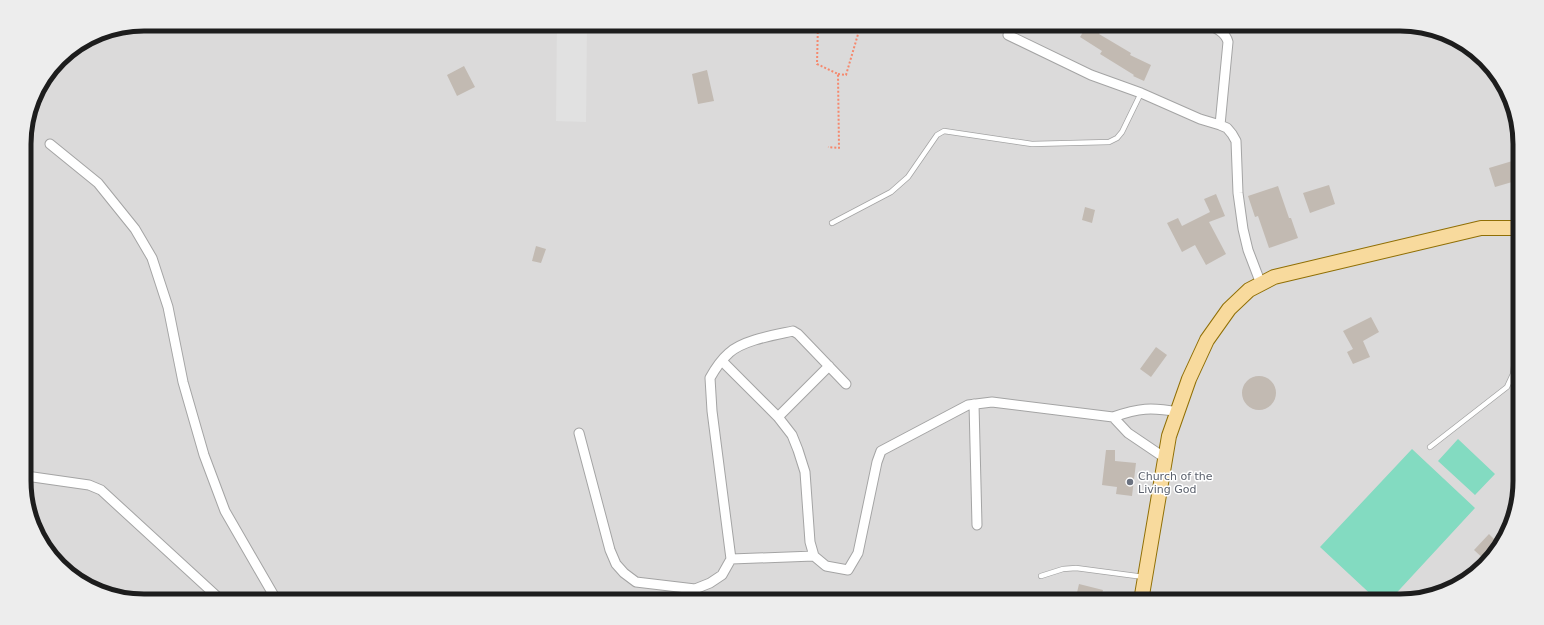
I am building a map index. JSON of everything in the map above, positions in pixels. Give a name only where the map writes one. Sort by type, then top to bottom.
[{"type":"main road","points":[[1142,594],[1169,436],[1189,379],[1207,340],[1229,309],[1249,290],[1274,277],[1481,228],[1513,228]]},
{"type":"street","points":[[1219,31],[1224,34],[1228,42],[1220,125]]},
{"type":"street","points":[[1008,35],[1091,75],[1141,93],[1195,117],[1227,128],[1236,141],[1238,193],[1243,229],[1248,250],[1261,284]]},
{"type":"street","points":[[50,144],[98,183],[135,229],[152,258],[168,308],[183,382],[204,455],[225,511],[273,594]]},
{"type":"street","points":[[579,433],[610,550],[616,564],[624,573],[636,582],[695,589],[710,583],[722,575],[731,559],[712,411],[710,378],[722,361],[729,352],[754,340],[793,331],[798,334],[846,384]]},
{"type":"street","points":[[722,361],[778,417],[792,435],[805,472],[810,542],[814,556],[826,566],[848,570],[858,553],[876,462],[882,451],[968,405],[992,402],[1113,417],[1130,411],[1155,408],[1178,412]]},
{"type":"street","points":[[778,417],[829,366]]},
{"type":"street","points":[[974,404],[977,525]]},
{"type":"street","points":[[1113,417],[1128,433],[1165,458]]},
{"type":"street","points":[[31,477],[90,485],[101,490],[214,594]]},
{"type":"street","points":[[731,559],[814,556]]},
{"type":"lane","points":[[832,223],[891,192],[908,177],[937,134],[944,131],[1032,144],[1109,142],[1117,138],[1122,132],[1141,93]]},
{"type":"lane","points":[[1430,447],[1507,387],[1513,374]]},
{"type":"lane","points":[[1041,576],[1064,569],[1076,568],[1145,577]]},
{"type":"path","points":[[818,31],[817,64],[838,74],[846,75],[859,31]]},
{"type":"path","points":[[828,148],[840,148],[838,74]]},
{"type":"shaded area","points":[[136,31],[1400,31],[1422,33],[1437,37],[1469,54],[1490,75],[1498,87],[1504,101],[1509,114],[1512,129],[1513,481],[1512,496],[1507,518],[1494,544],[1485,556],[1469,571],[1457,579],[1437,588],[1408,594],[136,594],[107,588],[81,575],[59,556],[43,531],[37,518],[33,503],[31,489],[31,136],[35,114],[43,94],[54,75],[69,59],[87,46],[107,37]]},
{"type":"shaded area","points":[[557,31],[587,31],[586,122],[556,121]]},
{"type":"green space","points":[[1458,439],[1495,474],[1475,495],[1438,461]]},
{"type":"green space","points":[[1412,449],[1475,508],[1395,594],[1370,594],[1320,547]]},
{"type":"building","points":[[1084,31],[1101,31],[1099,34],[1131,53],[1130,55],[1151,65],[1144,81],[1133,76],[1134,75],[1100,54],[1102,51],[1080,37]]},
{"type":"building","points":[[464,66],[475,87],[457,96],[447,75]]},
{"type":"building","points":[[707,70],[714,101],[698,104],[692,74]]},
{"type":"building","points":[[1513,161],[1513,182],[1495,187],[1489,168]]},
{"type":"building","points":[[1329,185],[1335,204],[1310,213],[1303,193]]},
{"type":"building","points":[[1278,186],[1289,218],[1291,218],[1298,238],[1269,248],[1258,216],[1255,217],[1248,196]]},
{"type":"building","points":[[1216,194],[1225,216],[1209,222],[1226,254],[1206,265],[1195,245],[1182,252],[1167,223],[1178,218],[1182,226],[1210,212],[1204,199]]},
{"type":"building","points":[[1085,207],[1095,210],[1092,223],[1082,220]]},
{"type":"building","points":[[536,246],[546,249],[541,263],[532,261]]},
{"type":"building","points":[[1371,317],[1379,332],[1363,341],[1370,357],[1353,364],[1347,352],[1353,349],[1343,331]]},
{"type":"building","points":[[1156,347],[1167,355],[1151,377],[1140,369]]},
{"type":"building","points":[[1259,376],[1265,377],[1271,381],[1275,387],[1275,399],[1271,405],[1265,409],[1259,410],[1253,409],[1247,405],[1243,399],[1242,393],[1243,387],[1247,381],[1253,377]]},
{"type":"building","points":[[1106,450],[1115,450],[1115,461],[1136,463],[1132,496],[1116,494],[1117,487],[1102,485]]},
{"type":"building","points":[[1489,534],[1496,541],[1483,558],[1474,550]]},
{"type":"building","points":[[1079,584],[1103,590],[1102,594],[1077,594]]},
{"type":"place","name":"Church of the Living God","points":[[1130,482]]}]
